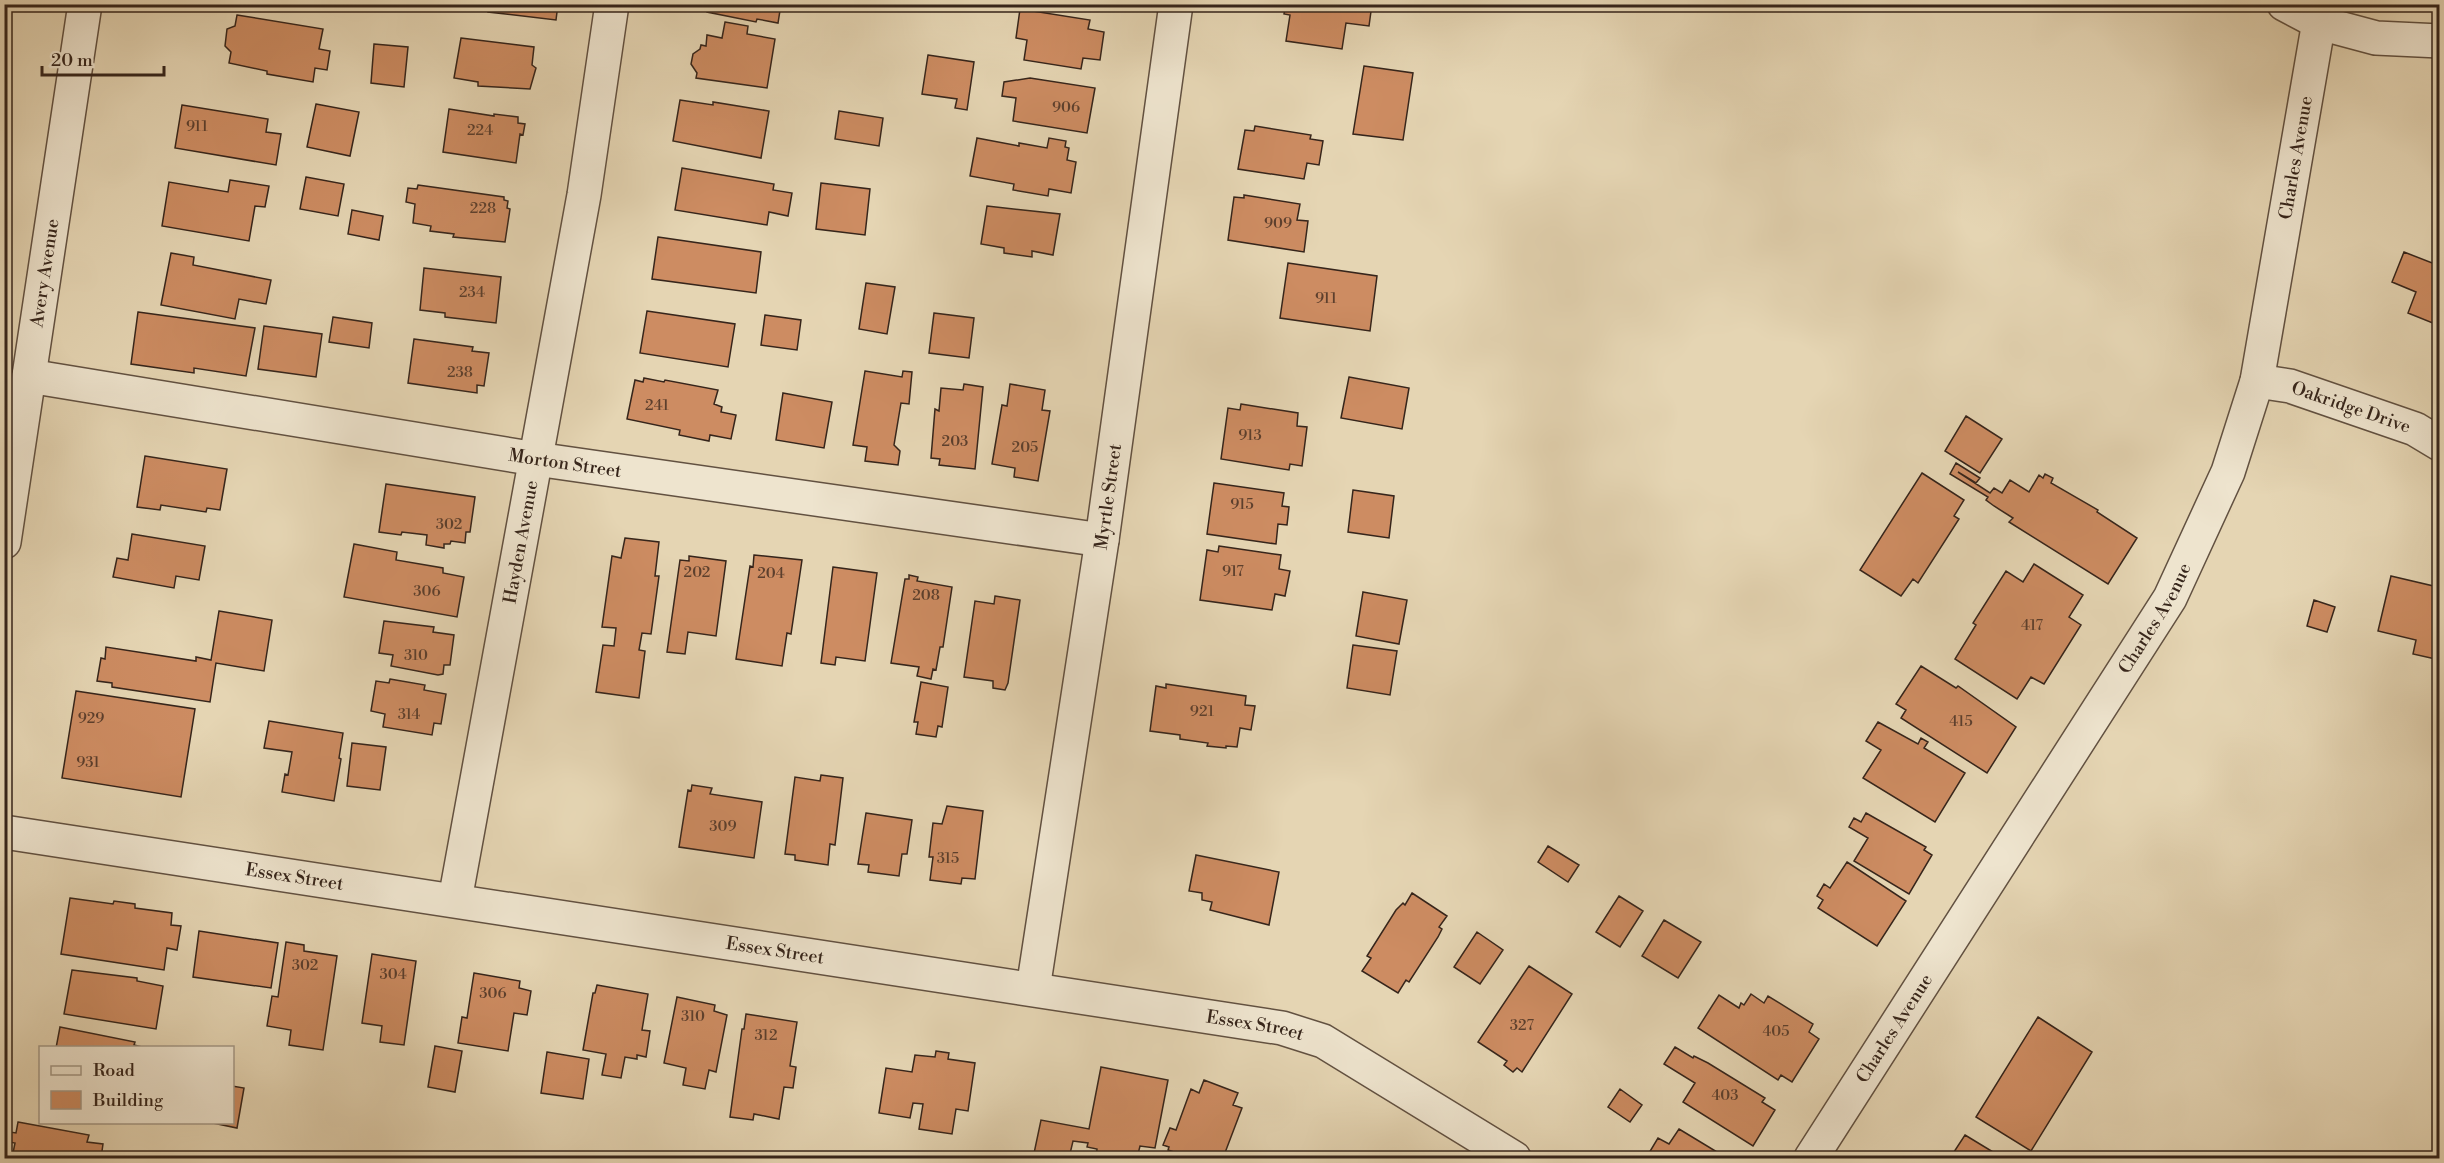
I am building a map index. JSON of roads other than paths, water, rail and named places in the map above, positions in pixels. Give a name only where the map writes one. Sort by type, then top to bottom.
[{"type":"street","name":"Avery Avenue","points":[[4,542],[85,4]]},
{"type":"street","name":"Hayden Avenue","points":[[455,900],[584,195],[612,4]]},
{"type":"street","name":"Myrtle Street","points":[[1033,988],[1102,540],[1176,4]]},
{"type":"street","points":[[2284,4],[2321,14],[2376,38],[2439,41]]},
{"type":"street","name":"Charles Avenue","points":[[1811,1158],[2170,598],[2228,472],[2257,381],[2321,14]]},
{"type":"street","name":"Morton Street","points":[[29,376],[536,459],[1102,540]]},
{"type":"street","name":"Oakridge Drive","points":[[2257,381],[2290,386],[2415,429],[2439,444]]},
{"type":"street","name":"Essex Street","points":[[4,832],[1033,988],[1282,1029],[1323,1041],[1514,1158]]}]
